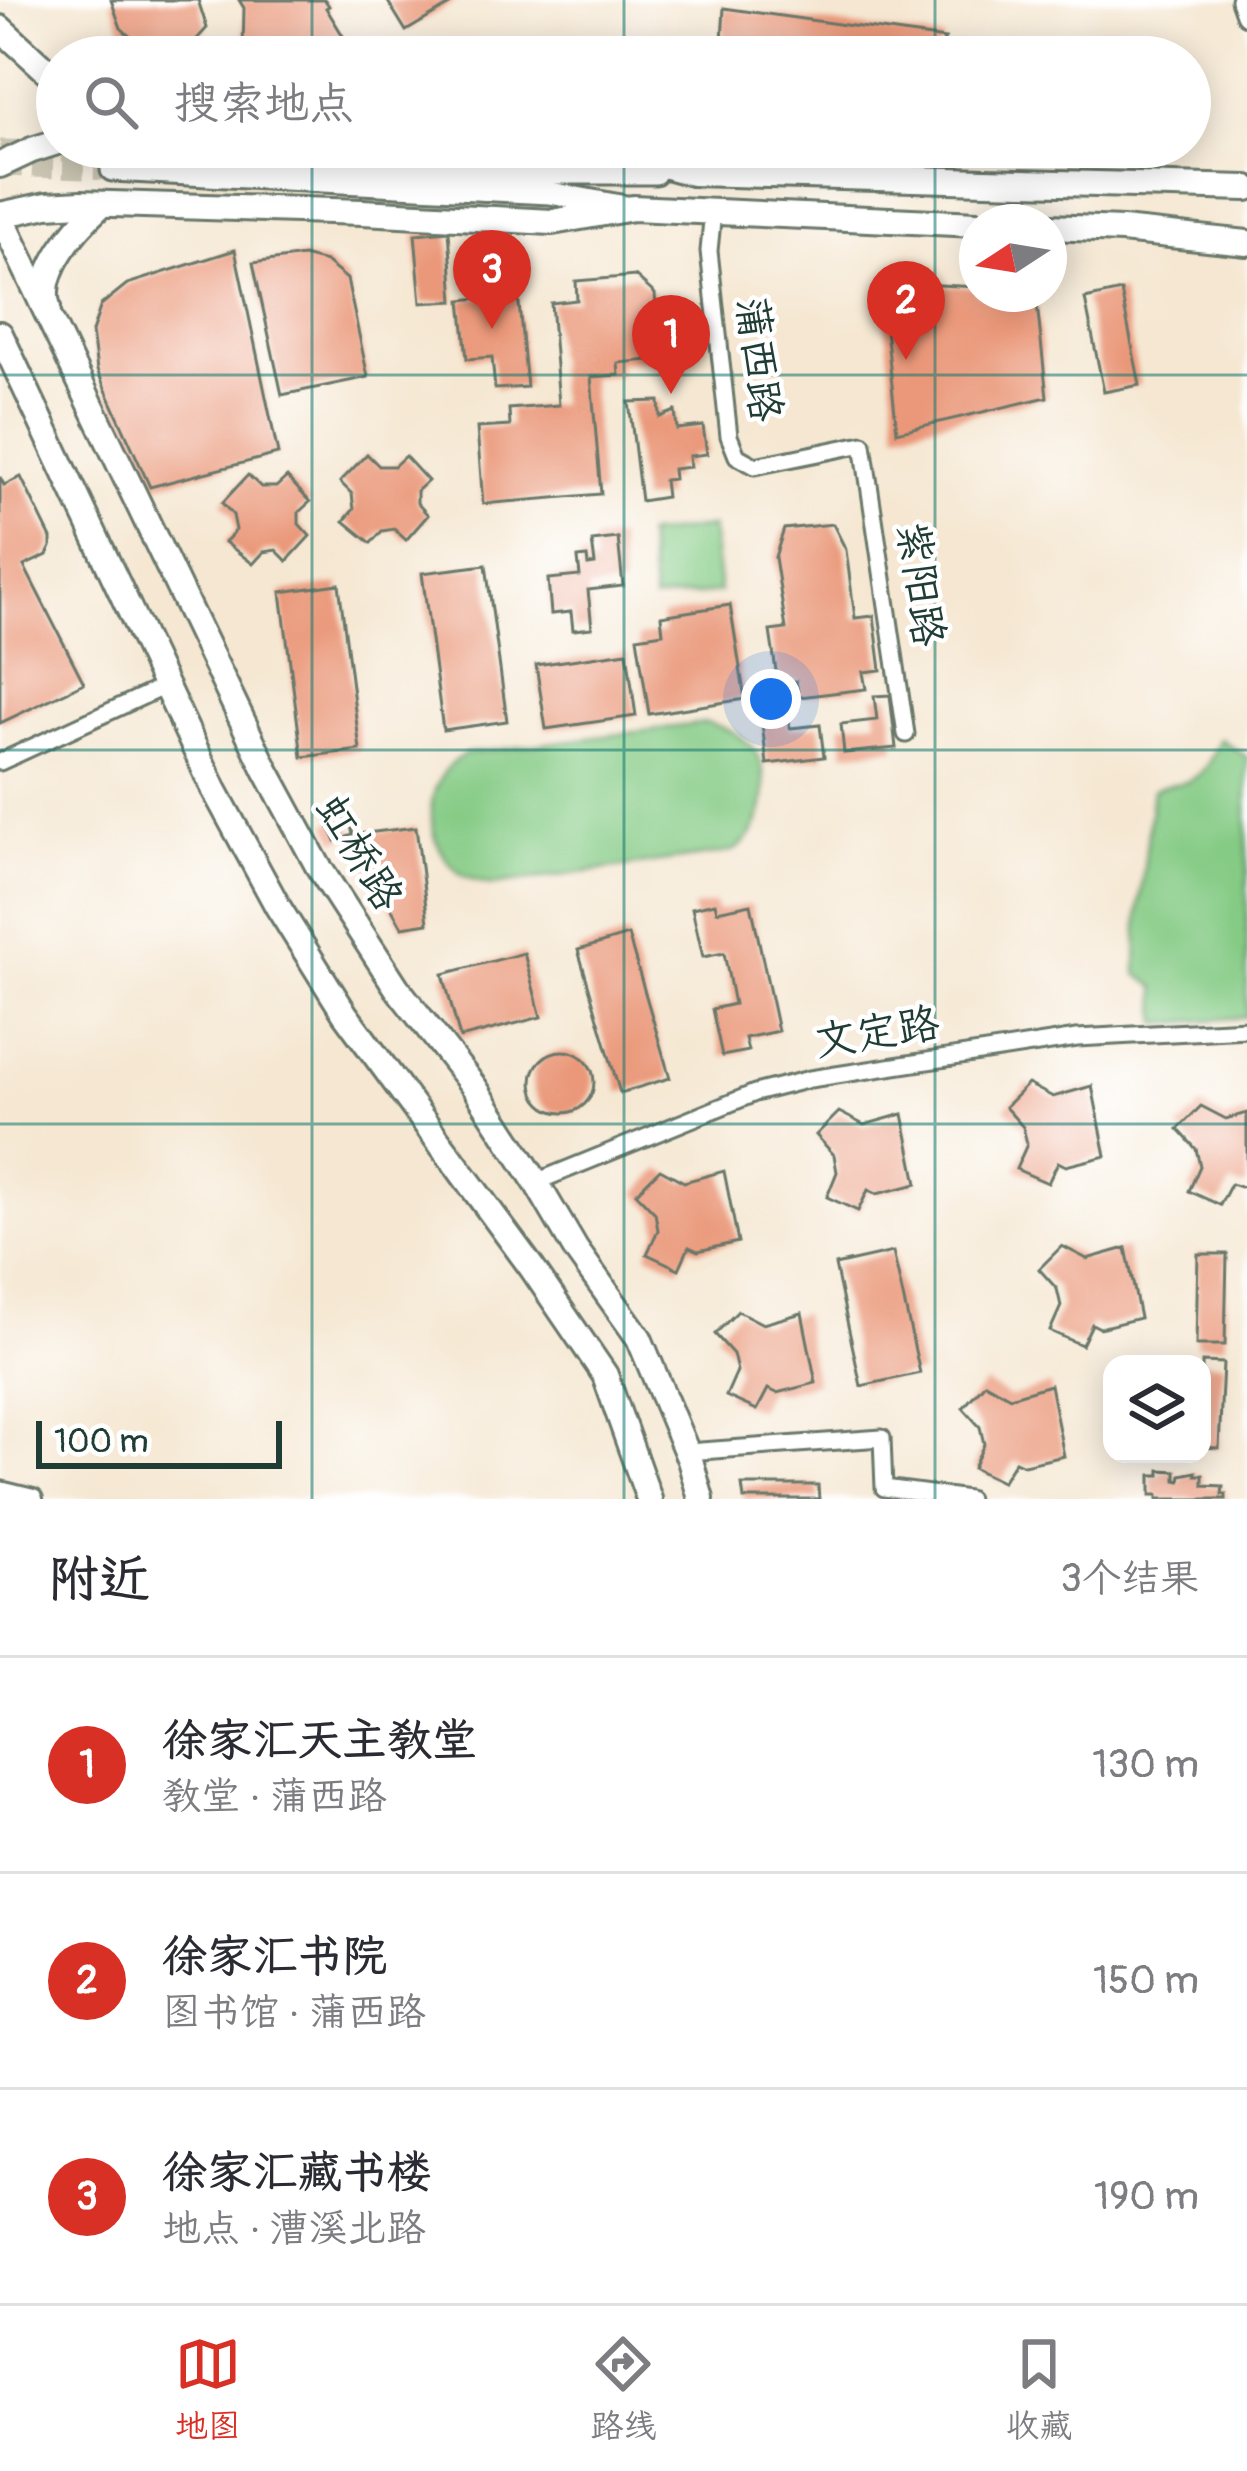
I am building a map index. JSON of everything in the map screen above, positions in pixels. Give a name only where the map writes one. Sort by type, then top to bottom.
[{"type":"main road","points":[[1242,0],[1247,14]]},
{"type":"main road","points":[[0,28],[36,61]]},
{"type":"main road","points":[[0,165],[36,149]]},
{"type":"main road","points":[[209,168],[550,193],[633,208],[959,223]]},
{"type":"main road","points":[[369,168],[1247,188]]},
{"type":"main road","points":[[674,168],[692,173]]},
{"type":"main road","points":[[0,215],[47,205],[102,204],[552,222],[633,208]]},
{"type":"main road","points":[[52,320],[44,297],[59,255],[67,239],[102,204]]},
{"type":"main road","name":"虹桥路","points":[[0,215],[266,770],[318,866],[397,988],[475,1088],[575,1250],[639,1338],[687,1452],[701,1499]]},
{"type":"main road","points":[[1067,228],[1247,243]]},
{"type":"main road","points":[[0,334],[215,790],[278,908],[345,1014],[605,1375],[649,1499]]},
{"type":"street","name":"蒲西路","points":[[713,211],[709,251],[729,436],[737,456],[755,466],[863,444]]},
{"type":"street","name":"紫阳路","points":[[863,444],[905,734]]},
{"type":"street","points":[[0,762],[165,686]]},
{"type":"street","name":"文定路","points":[[536,1182],[755,1093],[810,1079],[1077,1038],[1247,1029]]},
{"type":"street","points":[[687,1452],[882,1438],[884,1488],[968,1499]]},
{"type":"street","points":[[0,1491],[33,1499]]},
{"type":"green space","points":[[712,527],[720,592],[654,600],[646,535]]},
{"type":"green space","points":[[706,723],[745,740],[764,776],[760,818],[746,841],[734,850],[492,885],[460,873],[437,841],[434,793],[451,765],[465,754]]},
{"type":"green space","points":[[1220,739],[1247,757],[1247,1017],[1159,1024],[1156,987],[1137,974],[1138,918],[1153,790],[1196,777]]},
{"type":"building","points":[[111,0],[198,0],[207,28],[200,36],[130,36],[121,28]]},
{"type":"building","points":[[239,0],[325,0],[343,36],[243,36],[244,8]]},
{"type":"building","points":[[387,0],[458,0],[406,31]]},
{"type":"building","points":[[724,8],[924,36],[722,36]]},
{"type":"building","points":[[449,231],[454,301],[421,303],[415,234]]},
{"type":"building","points":[[235,250],[278,454],[150,487],[97,370],[92,332],[101,305],[127,284]]},
{"type":"building","points":[[303,256],[326,262],[347,279],[368,377],[282,395],[253,263]]},
{"type":"building","points":[[635,276],[655,294],[660,359],[618,363],[619,375],[591,377],[601,494],[483,504],[477,428],[510,426],[509,409],[559,405],[551,303],[577,300],[576,281]]},
{"type":"building","points":[[881,282],[959,286],[959,312],[1038,312],[1047,397],[897,432]]},
{"type":"building","points":[[1121,291],[1140,385],[1104,392],[1085,299]]},
{"type":"building","points":[[518,294],[527,387],[495,389],[492,357],[467,359],[461,300]]},
{"type":"building","points":[[659,401],[660,417],[675,411],[677,429],[703,426],[707,454],[689,456],[690,467],[673,469],[674,479],[664,480],[666,497],[641,501],[629,402]]},
{"type":"building","points":[[367,454],[379,466],[394,466],[405,456],[428,481],[417,491],[417,503],[428,515],[406,540],[394,529],[382,531],[371,543],[344,521],[354,509],[352,494],[340,482]]},
{"type":"building","points":[[248,475],[261,487],[276,487],[287,477],[310,502],[299,512],[299,524],[310,536],[287,561],[276,550],[264,552],[253,564],[225,542],[236,530],[233,515],[222,503]]},
{"type":"building","points":[[0,477],[4,485],[21,477],[51,538],[47,555],[24,566],[84,683],[0,723]]},
{"type":"building","points":[[833,524],[846,550],[855,618],[874,616],[881,670],[863,672],[866,689],[799,697],[796,681],[778,684],[770,631],[786,629],[775,557],[784,529]]},
{"type":"building","points":[[618,538],[623,586],[588,590],[592,628],[573,630],[571,612],[551,614],[548,579],[580,576],[578,558],[587,557],[588,565],[595,564],[592,541]]},
{"type":"building","points":[[486,565],[507,721],[443,730],[422,573]]},
{"type":"building","points":[[339,584],[360,750],[302,757],[281,592]]},
{"type":"building","points":[[730,605],[745,699],[649,714],[637,637],[663,633],[661,616]]},
{"type":"building","points":[[627,652],[636,716],[546,729],[536,665]]},
{"type":"building","points":[[890,695],[896,748],[844,753],[841,724],[877,720],[874,696]]},
{"type":"building","points":[[786,703],[790,728],[820,725],[824,757],[767,764],[760,707]]},
{"type":"building","points":[[349,817],[353,835],[336,841],[327,823]]},
{"type":"building","points":[[416,827],[428,923],[402,927],[360,853],[358,834]]},
{"type":"building","points":[[715,903],[717,911],[751,904],[778,1031],[745,1038],[748,1051],[722,1056],[712,1009],[734,1004],[724,953],[703,957],[692,908]]},
{"type":"building","points":[[628,935],[670,1078],[620,1093],[578,950]]},
{"type":"building","points":[[524,953],[541,1017],[460,1038],[443,974]]},
{"type":"building","points":[[563,1051],[585,1060],[594,1082],[585,1104],[563,1113],[541,1104],[532,1082],[541,1060]]},
{"type":"building","points":[[1028,1084],[1053,1097],[1092,1086],[1106,1156],[1066,1166],[1058,1162],[1048,1183],[1016,1169],[1027,1144],[1023,1127],[1005,1107]]},
{"type":"building","points":[[1201,1106],[1226,1119],[1247,1113],[1247,1186],[1231,1184],[1220,1205],[1189,1191],[1200,1166],[1196,1149],[1178,1129]]},
{"type":"building","points":[[839,1112],[864,1125],[903,1114],[917,1184],[877,1194],[868,1190],[858,1211],[827,1197],[837,1172],[834,1155],[816,1135]]},
{"type":"building","points":[[660,1169],[684,1182],[724,1171],[738,1242],[698,1251],[689,1247],[679,1269],[647,1254],[658,1230],[655,1213],[636,1193]]},
{"type":"building","points":[[1062,1246],[1087,1259],[1126,1248],[1140,1318],[1100,1328],[1092,1324],[1082,1345],[1050,1331],[1061,1306],[1057,1289],[1039,1269]]},
{"type":"building","points":[[893,1252],[920,1373],[861,1386],[835,1265]]},
{"type":"building","points":[[1198,1254],[1227,1254],[1225,1345],[1196,1345]]},
{"type":"building","points":[[738,1311],[763,1324],[802,1313],[816,1383],[777,1393],[768,1389],[757,1410],[726,1396],[737,1371],[733,1354],[715,1334]]},
{"type":"building","points":[[1211,1362],[1223,1363],[1219,1448],[1211,1448]]},
{"type":"building","points":[[985,1383],[1010,1397],[1050,1385],[1064,1456],[1024,1465],[1015,1461],[1002,1482],[973,1468],[984,1444],[980,1427],[963,1408]]},
{"type":"building","points":[[1160,1470],[1176,1471],[1180,1481],[1181,1475],[1203,1475],[1203,1485],[1223,1486],[1226,1499],[1158,1499],[1151,1495],[1151,1475],[1160,1475]]},
{"type":"building","points":[[742,1485],[818,1485],[819,1499],[744,1499]]},
{"type":"tunnel","points":[[0,150],[36,151]]},
{"type":"tunnel","points":[[1,166],[36,167]]},
{"type":"tunnel","points":[[56,168],[112,170]]},
{"type":"place","name":"徐家汇藏书楼","points":[[492,329]]},
{"type":"place","name":"徐家汇书院","points":[[906,360]]},
{"type":"place","name":"徐家汇天主教堂","points":[[671,394]]}]
